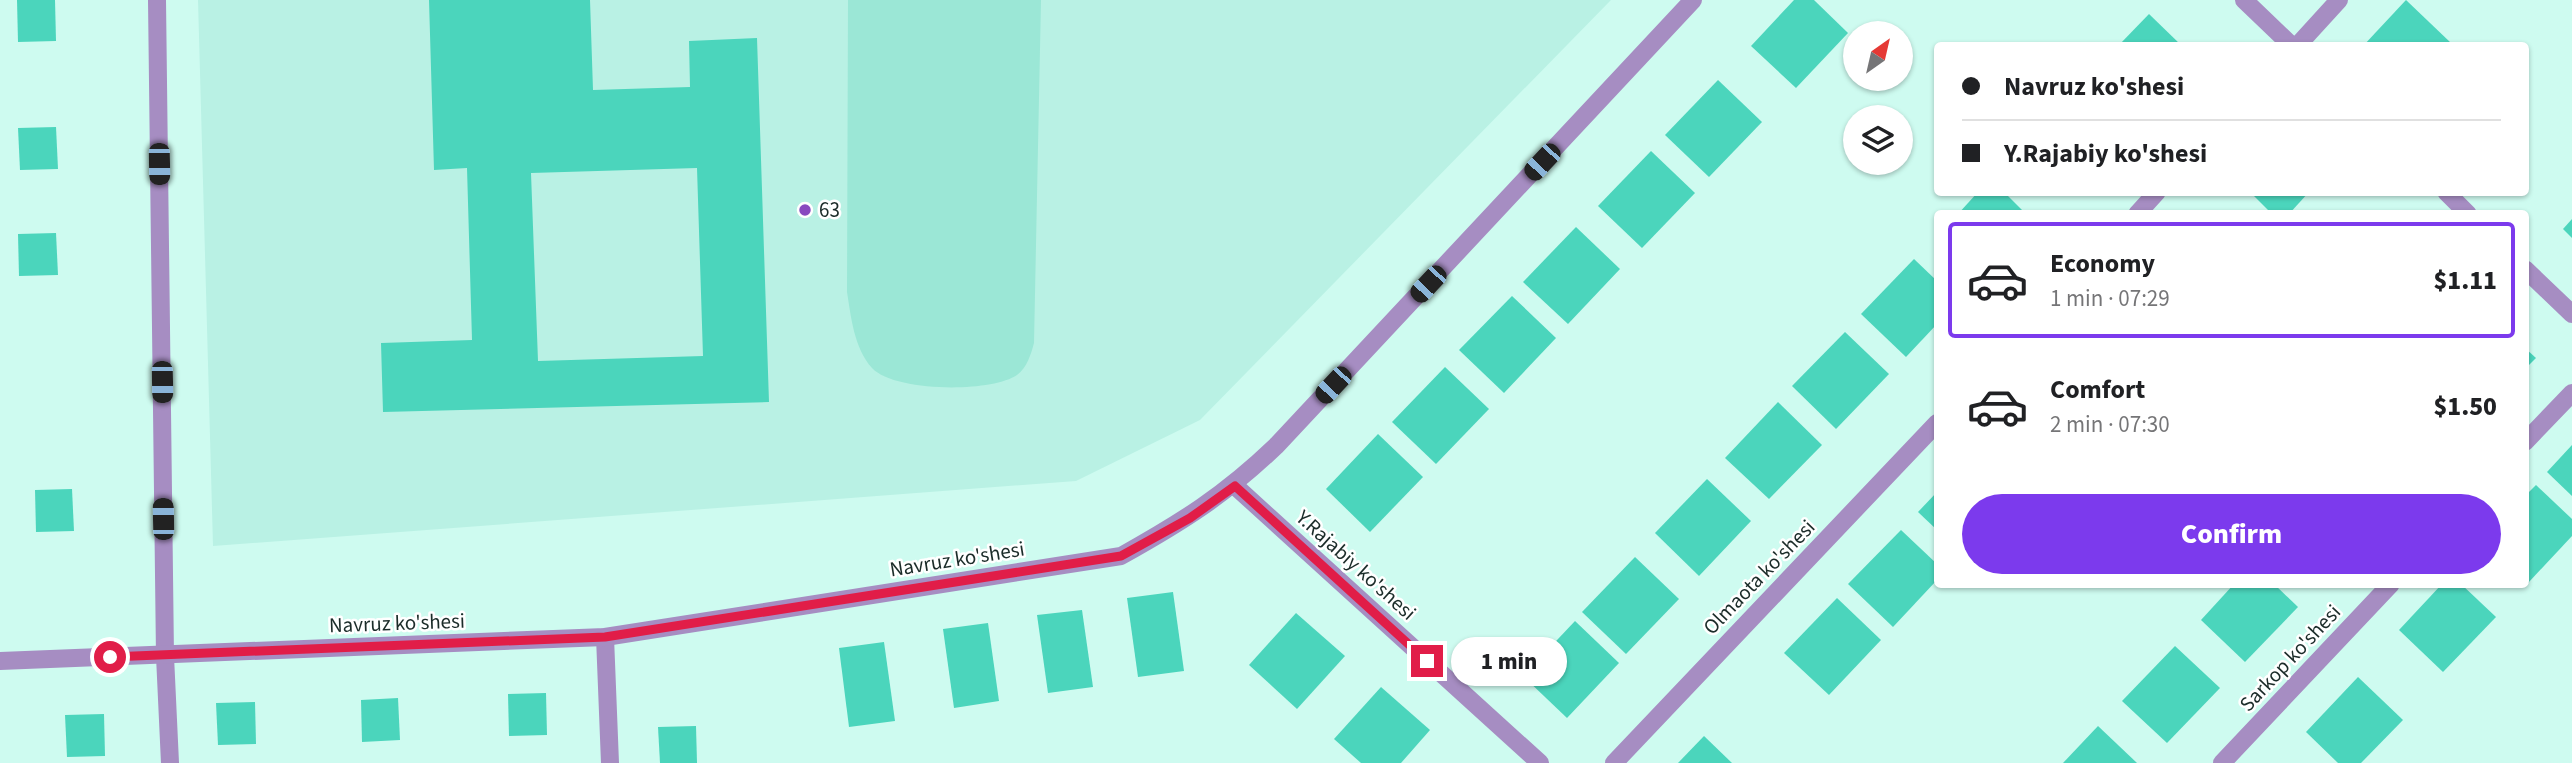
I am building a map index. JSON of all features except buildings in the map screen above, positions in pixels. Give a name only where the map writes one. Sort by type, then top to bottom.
[{"type":"street","points":[[157,0],[165,656],[170,763]]},
{"type":"street","name":"Navruz ko'shesi","points":[[0,661],[605,637],[1121,556],[1190,518],[1235,486],[1276,446],[1693,0]]},
{"type":"street","points":[[2244,0],[2291,42]]},
{"type":"street","points":[[2299,42],[2339,0]]},
{"type":"street","points":[[2141,210],[2153,196]]},
{"type":"street","points":[[2450,196],[2464,210]]},
{"type":"street","points":[[2529,273],[2572,314]]},
{"type":"street","points":[[2529,438],[2572,393]]},
{"type":"street","name":"Olmaota ko'shesi","points":[[1614,763],[1934,426]]},
{"type":"street","name":"Y.Rajabiy ko'shesi","points":[[1235,486],[1540,763]]},
{"type":"street","name":"Sarkop ko'shesi","points":[[2222,763],[2387,588]]},
{"type":"street","points":[[605,637],[610,763]]},
{"type":"shaded area","name":"63","points":[[198,0],[1611,0],[1200,420],[1076,481],[213,546]]},
{"type":"shaded area","points":[[848,0],[1041,0],[1034,343],[1023,369],[1004,381],[965,387],[921,386],[900,382],[883,376],[872,368],[861,351],[854,332],[847,292]]},
{"type":"place","name":"63","points":[[805,210]]},
{"type":"route","points":[[110,657],[605,637],[1121,556],[1190,518],[1235,486],[1427,661]]}]
